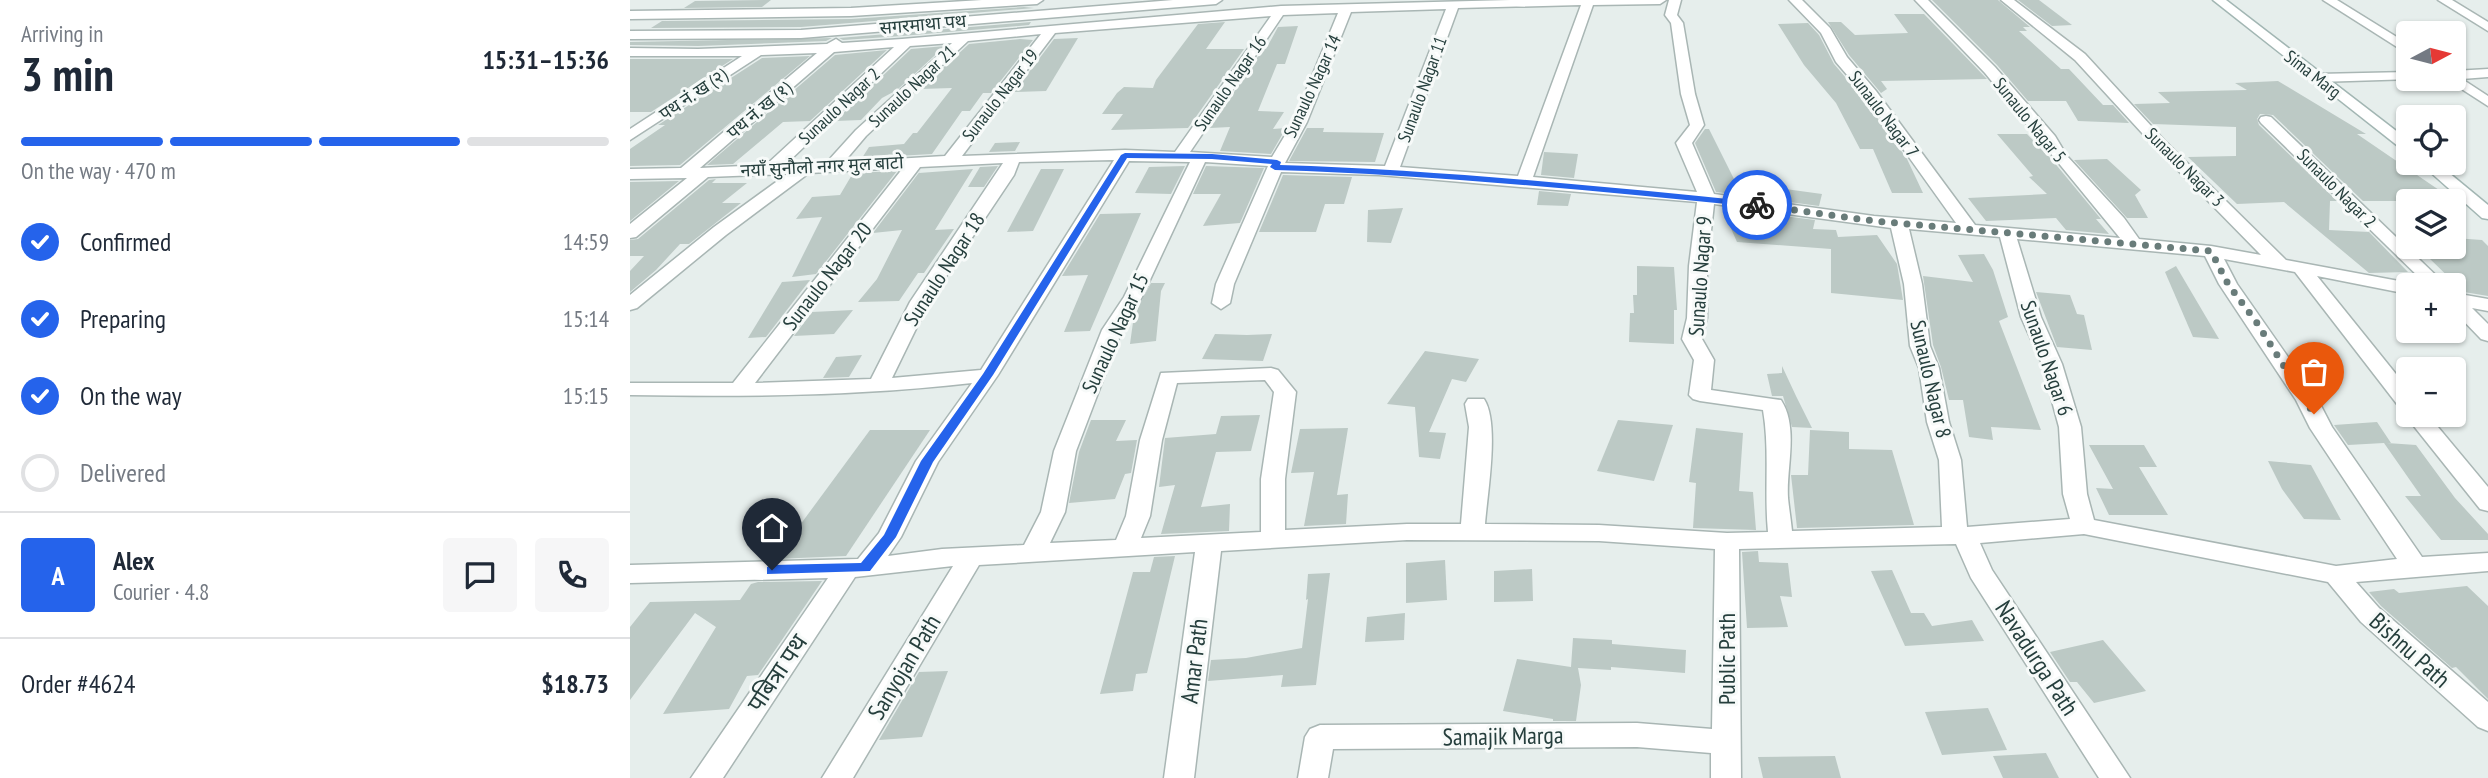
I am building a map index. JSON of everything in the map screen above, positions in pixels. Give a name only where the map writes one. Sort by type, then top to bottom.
[{"type":"street","points":[[630,15],[1037,0]]},
{"type":"street","name":"Sunaulo Nagar 19","points":[[951,159],[1046,31],[1058,0]]},
{"type":"street","name":"सगरमाथा पथ","points":[[630,34],[768,36],[1216,0]]},
{"type":"street","points":[[630,60],[637,52],[757,52],[834,47],[1281,10],[1660,0]]},
{"type":"street","points":[[1675,0],[1671,15],[1677,23],[1688,94],[1697,125],[1684,143],[1707,198]]},
{"type":"street","name":"Sunaulo Nagar 7","points":[[1795,0],[1826,31],[1841,59],[1871,94],[1970,230]]},
{"type":"street","name":"Sunaulo Nagar 5","points":[[1921,0],[1990,71],[2050,139],[2061,158],[2118,222],[2133,244]]},
{"type":"street","name":"Sunaulo Nagar 3","points":[[2007,0],[2092,68],[2159,143],[2290,265],[2396,389]]},
{"type":"street","name":"Sima Marg","points":[[2219,0],[2396,138]]},
{"type":"street","points":[[2329,0],[2396,42]]},
{"type":"street","points":[[2444,0],[2488,27]]},
{"type":"street","points":[[1524,181],[1588,2]]},
{"type":"street","name":"Sunaulo Nagar 11","points":[[1391,171],[1456,4]]},
{"type":"street","points":[[834,47],[854,6]]},
{"type":"street","name":"Sunaulo Nagar 14","points":[[1221,303],[1225,284],[1276,164],[1300,122],[1346,9]]},
{"type":"street","name":"Sunaulo Nagar 16","points":[[1190,157],[1281,10]]},
{"type":"street","name":"Sunaulo Nagar 21","points":[[832,166],[861,132],[964,38]]},
{"type":"street","name":"Sunaulo Nagar 2","points":[[771,169],[907,42]]},
{"type":"street","name":"पथ नं. ख (१)","points":[[684,174],[834,47]]},
{"type":"street","name":"पथ नं. ख (२)","points":[[630,136],[757,52]]},
{"type":"street","points":[[2466,76],[2488,73]]},
{"type":"street","points":[[2318,78],[2396,76]]},
{"type":"street","points":[[2466,86],[2488,102]]},
{"type":"street","name":"Sunaulo Nagar 2","points":[[2266,120],[2425,273]]},
{"type":"street","name":"पबित्रा पथ","points":[[706,778],[856,568],[890,537],[927,461],[988,375],[1125,155]]},
{"type":"street","name":"नयाँ सुनौलो नगर मुल बाटो","points":[[630,174],[684,174],[1014,157],[1190,157],[1524,181],[1707,198],[1899,223],[2211,251],[2396,286]]},
{"type":"street","name":"Sunaulo Nagar 18","points":[[879,384],[890,353],[1006,175],[1014,157]]},
{"type":"street","name":"Sunaulo Nagar 15","points":[[1032,554],[1053,512],[1065,451],[1112,330],[1133,297],[1190,157]]},
{"type":"street","name":"Sunaulo Nagar 20","points":[[738,391],[917,161]]},
{"type":"street","points":[[630,304],[720,231],[807,167]]},
{"type":"street","points":[[630,233],[703,173]]},
{"type":"street","points":[[2442,175],[2488,214]]},
{"type":"street","name":"Sunaulo Nagar 9","points":[[1707,198],[1698,266],[1697,318],[1692,339],[1704,360],[1700,395],[1773,405],[1779,437],[1776,497],[1781,539]]},
{"type":"street","name":"Sunaulo Nagar 8","points":[[1899,223],[1913,284],[1920,346],[1929,368],[1938,422],[1950,460],[1960,535]]},
{"type":"street","name":"Sunaulo Nagar 6","points":[[2007,233],[2031,317],[2052,365],[2070,427],[2075,494],[2084,526]]},
{"type":"street","points":[[2211,251],[2228,284],[2306,400],[2321,428],[2415,566]]},
{"type":"street","points":[[2466,302],[2488,305]]},
{"type":"street","points":[[2466,312],[2488,335]]},
{"type":"street","points":[[1124,549],[1138,516],[1151,440],[1168,377],[1271,374],[1285,392],[1273,480],[1273,541]]},
{"type":"street","points":[[630,389],[738,391],[923,383],[988,375]]},
{"type":"street","points":[[1472,532],[1480,428],[1476,404]]},
{"type":"street","points":[[2427,427],[2488,503]]},
{"type":"street","points":[[630,574],[856,568],[971,557],[1407,533],[1599,533],[1727,541],[1960,535],[2084,526],[2336,575],[2415,566],[2488,562]]},
{"type":"street","name":"Navadurga Path","points":[[1960,535],[1980,572],[2115,778]]},
{"type":"street","name":"Public Path","points":[[1726,778],[1727,541]]},
{"type":"street","name":"Amar Path","points":[[1179,778],[1209,544]]},
{"type":"street","name":"Sanyojan Path","points":[[837,778],[971,557]]},
{"type":"street","name":"Bishnu Path","points":[[2336,575],[2370,615],[2488,719]]},
{"type":"street","name":"Samajik Marga","points":[[1313,778],[1320,737],[1637,735],[1726,742]]},
{"type":"building","points":[[771,0],[762,7],[684,8],[695,1]]},
{"type":"building","points":[[1932,0],[1998,0],[2030,27],[2023,27],[2027,31],[2019,31],[2061,69],[2069,69],[2103,105],[2113,105],[2129,123],[2078,121],[2066,101],[2028,101],[1997,65]]},
{"type":"building","points":[[2018,0],[2039,0],[2072,25],[2052,26]]},
{"type":"building","points":[[1034,8],[801,27],[651,28],[662,21],[851,19]]},
{"type":"building","points":[[1894,14],[1924,14],[1987,79],[1881,81],[1887,89],[1881,93],[1849,55],[1828,22],[1841,22],[1855,35],[1908,33]]},
{"type":"building","points":[[1031,22],[1029,25],[902,36],[843,40],[839,38]]},
{"type":"building","points":[[1225,22],[1206,49],[1244,49],[1188,128],[1111,130],[1123,114],[1102,114],[1117,93],[1124,87],[1153,88],[1156,80],[1198,24]]},
{"type":"building","points":[[1808,23],[1819,35],[1834,64],[1864,99],[1907,159],[1923,193],[1892,193],[1873,149],[1860,149],[1836,103],[1804,65],[1778,24]]},
{"type":"building","points":[[1298,26],[1285,64],[1277,64],[1258,111],[1284,112],[1273,129],[1286,128],[1271,154],[1220,151],[1230,127],[1210,128],[1263,49],[1266,49],[1278,27]]},
{"type":"building","points":[[832,38],[826,41],[698,46],[630,45],[630,42]]},
{"type":"building","points":[[1078,38],[1046,91],[1014,92],[1054,39]]},
{"type":"building","points":[[1033,40],[991,93],[983,93],[970,111],[962,111],[932,154],[862,158],[869,147],[904,144],[913,133],[917,133],[952,88],[920,89],[969,44]]},
{"type":"building","points":[[945,46],[897,90],[882,98],[861,120],[835,121],[911,49]]},
{"type":"building","points":[[887,50],[810,121],[783,122],[733,164],[707,165],[835,55]]},
{"type":"building","points":[[810,56],[680,165],[630,166],[630,149],[665,125],[658,125],[762,58]]},
{"type":"building","points":[[630,59],[733,59],[651,112],[630,112]]},
{"type":"building","points":[[2278,81],[2366,134],[2357,134],[2396,161],[2396,175],[2417,175],[2438,189],[2396,189],[2396,201],[2363,201],[2273,115],[2260,114],[2257,119],[2259,125],[2337,201],[2330,201],[2329,230],[2369,232],[2408,272],[2369,273],[2284,202],[2237,204],[2188,157],[2236,156],[2236,127],[2153,124],[2134,104],[2170,103],[2158,92],[2247,90],[2235,83]]},
{"type":"building","points":[[1307,128],[1324,128],[1323,132],[1384,133],[1375,162],[1289,161]]},
{"type":"building","points":[[1705,129],[1709,129],[1742,195],[1716,192],[1695,143]]},
{"type":"building","points":[[1997,134],[2027,134],[2101,219],[2096,219],[2109,234],[2066,230],[2056,218],[1986,221],[1968,198],[2047,194],[2029,177],[2033,176]]},
{"type":"building","points":[[1020,142],[1015,151],[989,152],[995,143]]},
{"type":"building","points":[[1544,152],[1578,154],[1574,178],[1541,175]]},
{"type":"building","points":[[2107,159],[2141,190],[2135,195],[2148,218],[2127,218],[2074,160]]},
{"type":"building","points":[[998,166],[984,187],[968,187],[980,167]]},
{"type":"building","points":[[1185,166],[1171,194],[1135,193],[1149,167]]},
{"type":"building","points":[[1206,166],[1264,168],[1240,223],[1203,226],[1221,194],[1193,194]]},
{"type":"building","points":[[973,169],[935,230],[954,229],[924,273],[918,273],[899,301],[858,302],[877,279],[902,230],[873,233],[921,170],[919,173]]},
{"type":"building","points":[[1041,169],[1064,169],[1033,231],[1007,232]]},
{"type":"building","points":[[897,171],[816,274],[792,277],[822,217],[796,219],[812,197],[840,195],[853,173]]},
{"type":"building","points":[[1283,175],[1352,177],[1344,204],[1325,204],[1316,232],[1259,232]]},
{"type":"building","points":[[716,179],[712,183],[747,183],[722,203],[741,203],[689,244],[680,244],[656,270],[630,292],[630,271],[644,256],[630,256],[630,240],[638,239],[709,180]]},
{"type":"building","points":[[679,181],[630,221],[630,182]]},
{"type":"building","points":[[1770,187],[1822,194],[1819,206],[1766,199]]},
{"type":"building","points":[[1539,191],[1571,194],[1568,206],[1537,205]]},
{"type":"building","points":[[1403,208],[1391,243],[1367,242],[1368,210]]},
{"type":"building","points":[[1722,208],[1749,211],[1756,226],[1761,213],[1815,220],[1813,229],[1836,230],[1838,237],[1877,235],[1897,264],[1903,300],[1831,293],[1831,249],[1737,242]]},
{"type":"building","points":[[1141,213],[1090,331],[1064,332],[1088,275],[1062,276],[1100,214]]},
{"type":"building","points":[[2466,239],[2482,240],[2488,246],[2488,296],[2466,292],[2466,273],[2444,273],[2430,259],[2466,259]]},
{"type":"building","points":[[1984,254],[1993,270],[2008,317],[1999,321],[2041,430],[1991,427],[1993,440],[1969,437],[1963,400],[1949,400],[1933,345],[1923,276],[1973,282],[1958,255]]},
{"type":"building","points":[[1637,266],[1674,267],[1677,310],[1674,310],[1674,344],[1629,342],[1630,313],[1634,313],[1633,295],[1637,295]]},
{"type":"building","points":[[2176,266],[2219,339],[2193,337],[2165,272]]},
{"type":"building","points":[[810,280],[766,337],[748,338],[782,282]]},
{"type":"building","points":[[1151,283],[1165,283],[1161,291],[1156,341],[1130,344],[1134,315]]},
{"type":"building","points":[[2036,292],[2070,295],[2077,314],[2084,315],[2092,350],[2057,347]]},
{"type":"building","points":[[853,310],[834,334],[794,336],[812,312]]},
{"type":"building","points":[[1215,334],[1272,334],[1263,361],[1202,359]]},
{"type":"building","points":[[1425,351],[1479,359],[1466,382],[1452,379],[1429,432],[1446,433],[1440,459],[1419,457],[1415,407],[1387,404]]},
{"type":"building","points":[[862,355],[849,377],[823,378],[836,357]]},
{"type":"building","points":[[1782,366],[1812,428],[1792,427],[1783,396],[1772,396],[1767,374],[1782,373]]},
{"type":"building","points":[[1260,415],[1251,451],[1216,452],[1201,507],[1230,504],[1229,531],[1161,534],[1175,485],[1159,487],[1165,438],[1216,434],[1221,416]]},
{"type":"building","points":[[1091,420],[1126,420],[1116,441],[1137,440],[1131,473],[1125,474],[1115,499],[1069,503],[1079,452]]},
{"type":"building","points":[[1618,420],[1673,425],[1654,481],[1597,471]]},
{"type":"building","points":[[2377,422],[2391,443],[2387,443],[2416,445],[2455,498],[2488,534],[2488,540],[2441,540],[2405,496],[2421,496],[2384,443],[2348,445],[2334,425]]},
{"type":"building","points":[[1348,428],[1337,495],[1348,494],[1346,524],[1304,526],[1314,472],[1291,473],[1300,429]]},
{"type":"building","points":[[1696,428],[1743,433],[1739,491],[1753,492],[1756,530],[1693,528],[1696,483],[1689,482]]},
{"type":"building","points":[[870,430],[930,430],[846,556],[775,559]]},
{"type":"building","points":[[1810,430],[1849,432],[1849,449],[1892,450],[1914,525],[1797,528],[1791,475],[1808,475]]},
{"type":"building","points":[[2089,445],[2144,445],[2157,467],[2139,467],[2168,515],[2109,515],[2096,488],[2113,489]]},
{"type":"building","points":[[2268,461],[2311,465],[2341,520],[2304,519],[2282,489]]},
{"type":"building","points":[[1758,551],[1759,562],[1788,563],[1792,597],[1780,596],[1788,627],[1747,628],[1742,552]]},
{"type":"building","points":[[1175,556],[1147,673],[1136,674],[1133,691],[1100,694],[1133,572],[1150,572],[1154,557]]},
{"type":"building","points":[[1445,560],[1447,600],[1406,603],[1406,563]]},
{"type":"building","points":[[1532,569],[1533,601],[1494,602],[1494,571]]},
{"type":"building","points":[[1892,570],[1911,613],[1924,613],[1932,626],[1972,620],[1984,641],[1905,646],[1871,571]]},
{"type":"building","points":[[1330,573],[1316,685],[1281,687],[1283,675],[1208,681],[1211,660],[1246,658],[1302,648],[1308,574]]},
{"type":"building","points":[[822,581],[758,675],[747,676],[729,709],[663,714],[716,627],[695,613],[630,700],[630,627],[650,602],[740,600],[751,584],[758,582]]},
{"type":"building","points":[[2467,586],[2488,606],[2488,699],[2456,667],[2452,668],[2381,606],[2369,592],[2394,589],[2399,593]]},
{"type":"building","points":[[1405,613],[1404,640],[1365,642],[1367,617]]},
{"type":"building","points":[[1573,638],[1612,640],[1612,644],[1686,650],[1685,673],[1611,667],[1611,670],[1578,668],[1581,685],[1576,721],[1553,721],[1503,711],[1517,659],[1571,667]]},
{"type":"building","points":[[2103,640],[2146,691],[2094,703],[2077,682],[2070,682],[2050,652]]},
{"type":"building","points":[[948,671],[922,737],[879,740],[919,672]]},
{"type":"building","points":[[1988,708],[2007,750],[1942,755],[1925,712]]},
{"type":"building","points":[[2046,753],[2059,778],[2003,778],[1993,756]]},
{"type":"building","points":[[1835,756],[1841,778],[1763,778],[1758,757]]},
{"type":"way so far","points":[[1757,205],[1874,221],[2211,251],[2228,284],[2257,323],[2314,414]]},
{"type":"route","points":[[772,570],[865,568],[890,537],[927,461],[988,375],[1125,155],[1212,156],[1277,162],[1275,167],[1391,171],[1524,181],[1757,205]]}]
